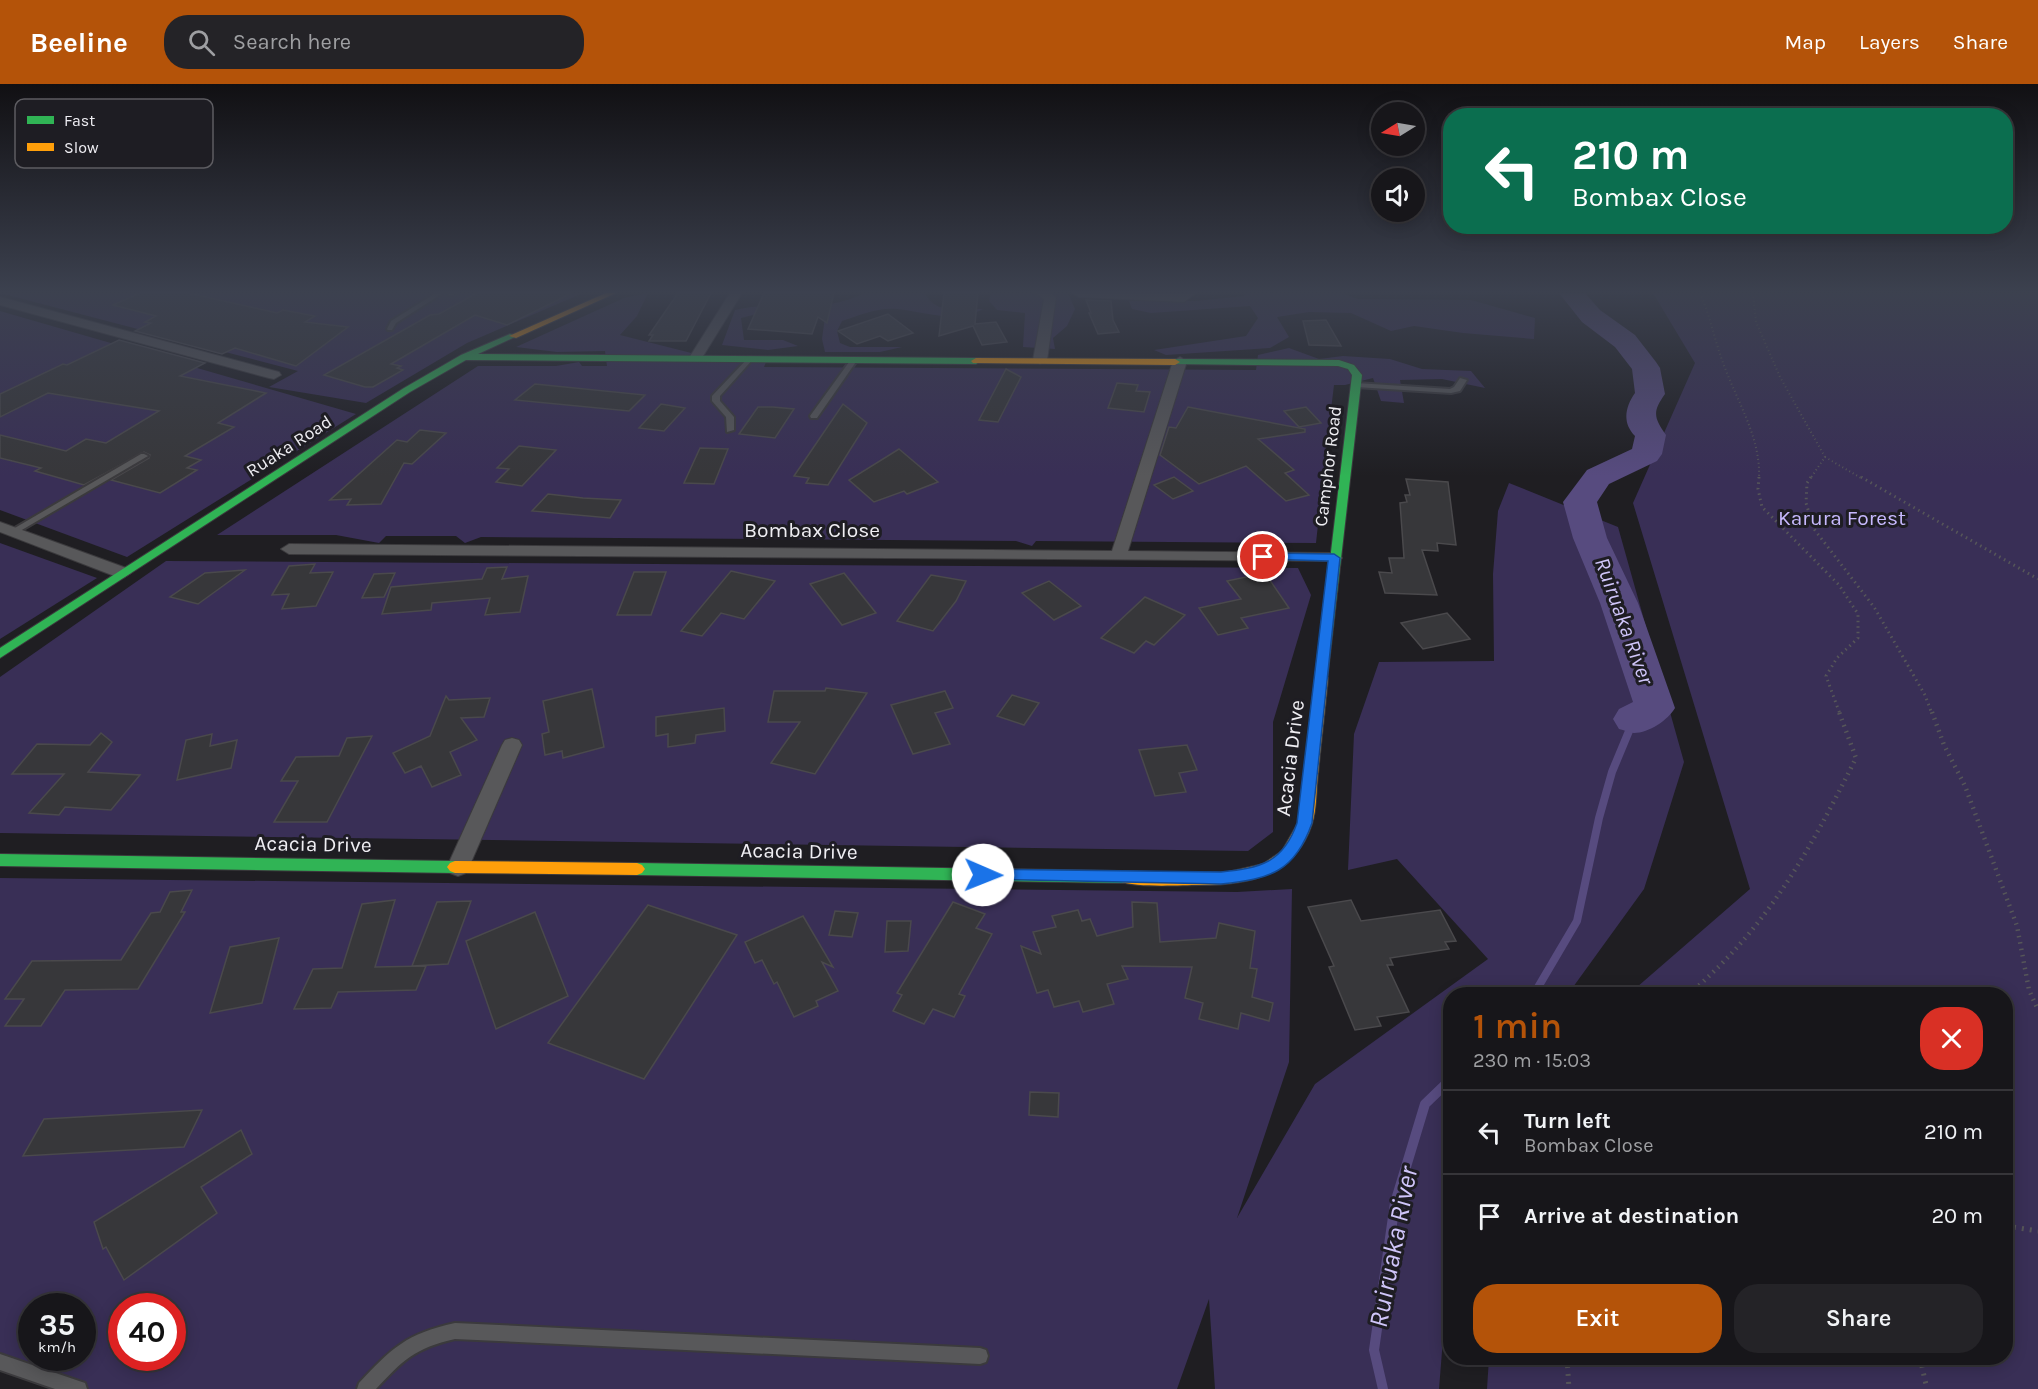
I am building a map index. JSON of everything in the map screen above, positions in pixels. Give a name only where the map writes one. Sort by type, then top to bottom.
[{"type":"street","points":[[196,354],[274,375]]},
{"type":"street","name":"Ruaka Road","points":[[0,654],[407,390],[471,354]]},
{"type":"street","points":[[694,358],[697,354]]},
{"type":"street","points":[[1040,360],[1041,354]]},
{"type":"street","name":"Camphor Road","points":[[464,357],[1339,363],[1356,371],[1356,385],[1334,558]]},
{"type":"street","points":[[1119,555],[1180,362]]},
{"type":"street","points":[[6,529],[123,573]]},
{"type":"street","name":"Bombax Close","points":[[289,549],[1334,558]]},
{"type":"street","name":"Acacia Drive","points":[[0,860],[1221,878],[1249,875],[1269,868],[1285,858],[1298,843],[1305,823],[1334,558]]},
{"type":"street","points":[[458,867],[512,745]]},
{"type":"lane","points":[[730,430],[730,417],[716,401],[716,396],[751,358]]},
{"type":"lane","points":[[814,416],[854,359]]},
{"type":"lane","points":[[1356,385],[1451,391],[1457,389],[1463,380]]},
{"type":"lane","points":[[6,529],[144,456]]},
{"type":"lane","points":[[365,1389],[407,1346],[429,1336],[454,1331],[980,1356]]},
{"type":"lane","points":[[0,1362],[79,1389]]},
{"type":"path","points":[[1696,987],[1755,932],[1821,828],[1856,758],[1826,676],[1837,658],[1858,638],[1858,614],[1839,585],[1762,507],[1758,489],[1760,459],[1752,432],[1721,354]]},
{"type":"path","points":[[1770,354],[1780,378],[1825,457],[2038,579]]},
{"type":"path","points":[[1825,457],[1807,483],[1806,503],[1814,529],[1874,607],[1925,695],[1944,745],[1965,786],[2017,926],[2029,990],[2038,1010]]},
{"type":"path","points":[[2013,1227],[2038,1231]]},
{"type":"path","points":[[1567,1365],[1569,1389]]},
{"type":"path","points":[[1922,1365],[1927,1389]]},
{"type":"green space","points":[[0,354],[148,354],[356,414],[127,557],[0,510]]},
{"type":"green space","points":[[233,354],[449,354],[366,403],[269,387],[298,371]]},
{"type":"green space","points":[[605,354],[695,354],[727,362],[766,362],[764,367],[1256,370],[1258,355],[1305,354],[1319,359],[1343,356],[1390,359],[1422,369],[1471,371],[1485,388],[1442,379],[1400,380],[1404,403],[1381,401],[1373,378],[1345,385],[1334,385],[1326,451],[1337,462],[1324,470],[1316,543],[1036,541],[1032,546],[1016,541],[481,537],[465,543],[456,536],[386,536],[379,543],[336,535],[217,535],[478,366],[556,366],[579,362],[582,366],[607,366]]},
{"type":"green space","name":"Karura Forest","points":[[1690,354],[2038,354],[2038,1389],[1487,1389],[1489,1365],[2013,1365],[2013,987],[1637,987],[1750,889],[1633,503],[1695,363]]},
{"type":"green space","points":[[1509,483],[1618,527],[1684,762],[1644,889],[1573,987],[1449,987],[1488,959],[1397,859],[1348,870],[1354,734],[1379,662],[1494,661],[1493,574],[1498,511]]},
{"type":"green space","points":[[0,543],[97,578],[0,639]]},
{"type":"green space","points":[[166,561],[1298,568],[1311,595],[1273,722],[1273,832],[1248,851],[0,833],[0,677]]},
{"type":"green space","points":[[0,878],[1237,892],[1292,889],[1289,1062],[1237,1218],[1315,1084],[1443,992],[1443,1339],[1439,1389],[1215,1389],[1209,1299],[1177,1389],[89,1389],[37,1371],[96,1371],[96,1293],[18,1293],[18,1364],[0,1358]]},
{"type":"building","points":[[90,354],[171,354],[205,363],[180,376],[266,393],[218,423],[234,427],[185,456],[201,460],[187,468],[197,470],[160,493],[111,480],[149,458],[150,455],[144,452],[84,485],[35,471],[41,468],[0,458],[0,435],[66,451],[86,439],[106,443],[159,411],[48,393],[0,417],[0,394],[63,364],[67,365]]},
{"type":"building","points":[[255,354],[312,354],[296,366]]},
{"type":"building","points":[[361,354],[408,354],[391,364],[401,366],[397,368],[403,370],[373,387],[365,387],[324,375]]},
{"type":"building","points":[[1006,369],[1021,377],[998,422],[979,420]]},
{"type":"building","points":[[1117,383],[1138,385],[1136,391],[1150,392],[1144,412],[1108,408]]},
{"type":"building","points":[[535,384],[645,395],[629,411],[515,400]]},
{"type":"building","points":[[661,404],[685,408],[664,431],[639,428]]},
{"type":"building","points":[[843,404],[867,423],[828,485],[806,483],[809,478],[794,476]]},
{"type":"building","points":[[758,407],[794,409],[775,438],[739,434]]},
{"type":"building","points":[[1188,407],[1305,429],[1305,432],[1258,439],[1294,470],[1285,473],[1309,495],[1286,501],[1246,466],[1199,484],[1160,455],[1169,427],[1176,428]]},
{"type":"building","points":[[1306,407],[1321,423],[1299,427],[1284,411]]},
{"type":"building","points":[[420,430],[446,433],[412,464],[404,463],[381,504],[347,505],[351,499],[330,500],[397,440],[407,442]]},
{"type":"building","points":[[519,446],[556,450],[522,486],[496,482],[509,469],[497,468]]},
{"type":"building","points":[[700,448],[728,449],[714,484],[684,483]]},
{"type":"building","points":[[899,449],[938,482],[907,494],[904,491],[874,502],[849,480]]},
{"type":"building","points":[[1174,477],[1193,491],[1173,499],[1154,485]]},
{"type":"building","points":[[1406,479],[1448,482],[1456,545],[1437,543],[1438,551],[1422,550],[1437,595],[1385,593],[1379,572],[1392,573],[1389,558],[1404,558],[1400,503],[1407,502],[1405,495],[1410,495]]},
{"type":"building","points":[[548,494],[621,500],[610,518],[532,511]]},
{"type":"building","points":[[315,564],[310,573],[333,572],[316,606],[282,609],[289,594],[272,595],[289,566]]},
{"type":"building","points":[[507,567],[502,579],[528,576],[520,612],[485,615],[490,598],[432,603],[431,610],[382,614],[391,587],[482,579],[487,568]]},
{"type":"building","points":[[245,570],[198,604],[170,597],[205,573]]},
{"type":"building","points":[[731,571],[775,581],[744,619],[721,613],[702,636],[681,631]]},
{"type":"building","points":[[634,572],[666,572],[651,615],[617,615]]},
{"type":"building","points":[[395,573],[384,597],[362,598],[374,574]]},
{"type":"building","points":[[844,573],[876,613],[842,625],[810,584]]},
{"type":"building","points":[[1265,573],[1289,608],[1241,618],[1248,628],[1218,635],[1199,608],[1241,599],[1227,581]]},
{"type":"building","points":[[931,575],[966,581],[956,601],[933,631],[897,621]]},
{"type":"building","points":[[1049,581],[1081,606],[1054,620],[1022,593]]},
{"type":"building","points":[[1145,597],[1185,615],[1154,645],[1146,641],[1134,653],[1101,638]]},
{"type":"building","points":[[1447,613],[1470,639],[1423,649],[1401,623]]},
{"type":"building","points":[[826,688],[867,693],[815,774],[771,763],[800,722],[768,722],[774,691],[825,691]]},
{"type":"building","points":[[592,689],[604,747],[563,758],[562,751],[545,755],[542,734],[549,732],[543,701]]},
{"type":"building","points":[[945,691],[953,708],[935,713],[950,744],[913,754],[891,705]]},
{"type":"building","points":[[1012,695],[1039,703],[1024,725],[997,716]]},
{"type":"building","points":[[446,696],[449,700],[490,698],[484,717],[461,718],[477,740],[450,752],[461,775],[432,787],[421,766],[405,773],[393,753],[430,736]]},
{"type":"building","points":[[724,708],[725,731],[696,735],[695,743],[668,747],[668,734],[656,736],[656,717]]},
{"type":"building","points":[[101,733],[112,742],[88,772],[140,775],[111,810],[65,807],[59,815],[29,813],[64,774],[12,774],[37,744],[90,745]]},
{"type":"building","points":[[212,734],[210,746],[237,740],[231,768],[177,780],[186,740]]},
{"type":"building","points":[[372,736],[327,822],[274,822],[298,781],[281,781],[296,757],[339,756],[347,738]]},
{"type":"building","points":[[1187,745],[1197,770],[1179,773],[1186,792],[1155,796],[1139,750]]},
{"type":"building","points":[[192,890],[181,912],[185,912],[138,989],[65,990],[41,1026],[5,1026],[24,999],[5,999],[32,961],[121,960],[151,913],[160,912],[170,892]]},
{"type":"building","points":[[395,900],[375,967],[426,966],[416,990],[338,992],[331,1008],[294,1009],[313,969],[342,968],[362,904]]},
{"type":"building","points":[[1351,900],[1361,921],[1440,910],[1456,941],[1445,942],[1449,949],[1390,958],[1393,965],[1387,965],[1409,1012],[1377,1017],[1381,1026],[1355,1030],[1329,967],[1334,966],[1308,907]]},
{"type":"building","points":[[471,901],[448,964],[412,966],[437,902]]},
{"type":"building","points":[[953,902],[985,914],[976,928],[992,934],[959,994],[965,996],[954,1017],[933,1009],[924,1024],[893,1011],[902,995],[897,993]]},
{"type":"building","points":[[1132,902],[1157,903],[1160,942],[1216,938],[1219,923],[1255,931],[1250,968],[1257,969],[1252,997],[1273,1003],[1269,1021],[1241,1013],[1238,1029],[1199,1019],[1203,1003],[1185,998],[1192,967],[1122,966],[1128,979],[1107,984],[1114,1004],[1083,1012],[1079,1001],[1054,1007],[1048,990],[1037,993],[1021,946],[1041,954],[1033,932],[1056,927],[1052,916],[1078,910],[1082,921],[1090,919],[1097,936],[1133,927]]},
{"type":"building","points":[[648,905],[737,935],[644,1079],[548,1043]]},
{"type":"building","points":[[835,911],[858,913],[852,937],[829,935]]},
{"type":"building","points":[[535,912],[568,996],[496,1029],[466,941]]},
{"type":"building","points":[[803,916],[833,967],[822,962],[838,991],[816,1001],[818,1006],[794,1017],[777,982],[774,984],[762,960],[755,963],[745,942]]},
{"type":"building","points":[[887,921],[911,921],[908,951],[885,952]]},
{"type":"building","points":[[279,938],[262,1003],[210,1013],[230,947]]},
{"type":"building","points":[[1030,1092],[1059,1093],[1058,1117],[1029,1115]]},
{"type":"building","points":[[202,1110],[184,1147],[23,1156],[44,1119]]},
{"type":"building","points":[[241,1130],[252,1154],[201,1187],[217,1213],[124,1280],[106,1247],[103,1249],[94,1222]]},
{"type":"waterway","name":"Ruiruaka River","points":[[1634,719],[1655,708],[1619,603],[1590,538],[1580,502],[1598,477],[1646,454],[1651,435],[1642,426],[1641,406],[1650,394],[1646,368],[1635,354]]},
{"type":"waterway","name":"Ruiruaka River","points":[[1538,987],[1577,921],[1599,818],[1612,772],[1634,719]]},
{"type":"waterway","name":"Ruiruaka River","points":[[1383,1389],[1374,1350],[1395,1203],[1425,1104],[1443,1087]]},
{"type":"traffic: fast","points":[[0,654],[407,390],[471,354]]},
{"type":"traffic: fast","points":[[464,357],[976,361]]},
{"type":"traffic: fast","points":[[1175,362],[1339,363],[1351,367],[1357,375],[1322,678]]},
{"type":"traffic: fast","points":[[0,860],[455,867]]},
{"type":"traffic: fast","points":[[637,869],[1123,877]]},
{"type":"traffic: slow","points":[[976,361],[1175,362]]},
{"type":"traffic: slow","points":[[1123,877],[1228,878],[1268,868],[1283,859],[1293,847],[1305,823],[1322,678]]},
{"type":"traffic: slow","points":[[455,867],[637,869]]},
{"type":"route","points":[[983,875],[1221,878],[1249,875],[1269,868],[1285,858],[1298,843],[1305,823],[1334,558],[1263,557]]}]
